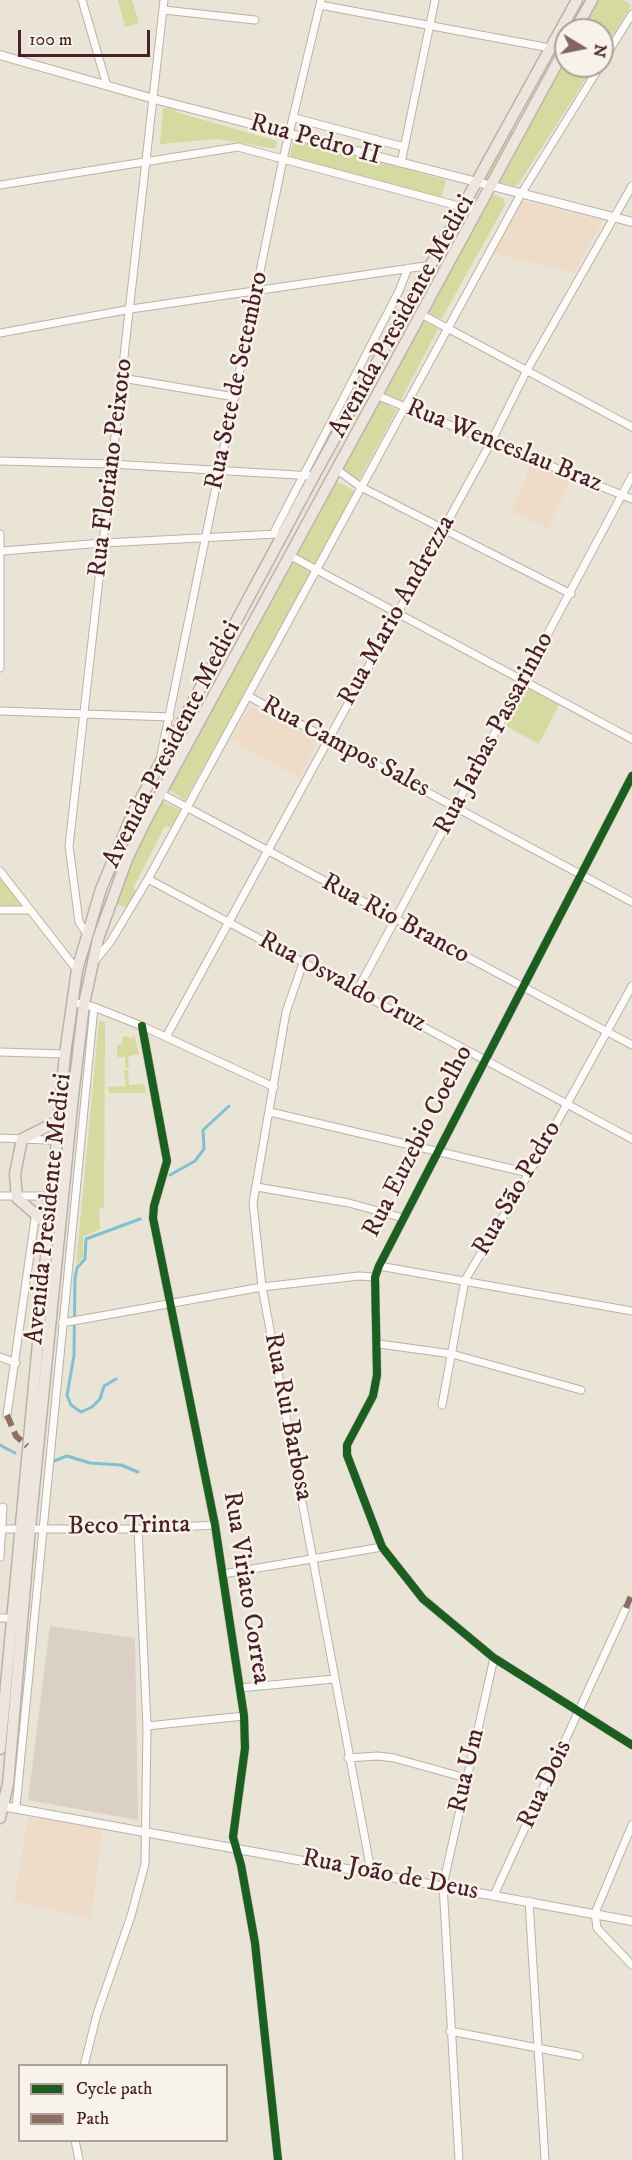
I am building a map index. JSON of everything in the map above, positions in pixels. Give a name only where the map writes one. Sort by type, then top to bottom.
[{"type":"main road","points":[[575,5],[583,16],[592,0]]},
{"type":"main road","name":"Avenida Presidente Medici","points":[[0,1818],[1,1802],[8,1784],[24,1528],[48,1225],[65,1054],[83,1004],[77,970],[101,889],[133,813],[159,763],[285,534],[314,476],[575,5]]},
{"type":"main road","name":"Avenida Presidente Medici","points":[[0,1749],[5,1618],[24,1528],[83,1004],[98,939],[127,859],[160,793],[554,69]]},
{"type":"main road","points":[[335,440],[347,447]]},
{"type":"main road","points":[[133,813],[146,820]]},
{"type":"main road","points":[[87,934],[98,939]]},
{"type":"main road","points":[[77,970],[91,967]]},
{"type":"main road","points":[[48,1225],[36,1212],[17,1198],[15,1174],[22,1139],[58,1121]]},
{"type":"street","points":[[82,0],[107,86]]},
{"type":"street","name":"Rua Floriano Peixoto","points":[[87,934],[78,922],[69,846],[82,713],[131,309],[164,0]]},
{"type":"street","points":[[401,163],[432,25],[435,0]]},
{"type":"street","points":[[321,2],[550,48]]},
{"type":"street","name":"Rua Sete de Setembro","points":[[159,763],[283,159],[295,118],[321,2]]},
{"type":"street","points":[[164,10],[255,20]]},
{"type":"street","name":"Avenida Presidente Medici","points":[[614,43],[632,14]]},
{"type":"street","name":"Rua Pedro II","points":[[0,55],[154,99],[632,222]]},
{"type":"street","name":"Avenida Presidente Medici","points":[[91,967],[111,941],[148,879],[318,570],[447,327],[521,194],[592,78]]},
{"type":"street","points":[[295,118],[404,147]]},
{"type":"street","points":[[0,185],[238,147],[477,211]]},
{"type":"street","name":"Rua Mario Andrezza","points":[[166,1037],[491,442],[527,370],[632,186]]},
{"type":"street","points":[[0,333],[131,309],[432,265]]},
{"type":"street","points":[[273,534],[301,476],[399,291],[408,268]]},
{"type":"street","points":[[421,314],[632,427]]},
{"type":"street","points":[[122,378],[235,397]]},
{"type":"street","name":"Rua Wenceslau Braz","points":[[376,395],[632,499]]},
{"type":"street","points":[[0,461],[111,464],[314,476]]},
{"type":"street","points":[[336,469],[362,487],[571,594]]},
{"type":"street","name":"Rua Jarbas Passarinho","points":[[357,991],[524,683],[632,476]]},
{"type":"street","points":[[0,534],[0,669]]},
{"type":"street","points":[[1,553],[206,536],[285,534]]},
{"type":"street","points":[[289,555],[524,683],[632,738]]},
{"type":"street","name":"Rua Campos Sales","points":[[248,696],[632,902]]},
{"type":"street","points":[[0,711],[170,717]]},
{"type":"street","name":"Rua Euzebio Coelho","points":[[632,776],[379,1266],[375,1277],[379,1344],[378,1375],[373,1396],[347,1445],[347,1455],[382,1547],[423,1599],[494,1658],[632,1745]]},
{"type":"street","name":"Rua Rio Branco","points":[[160,793],[632,1045]]},
{"type":"street","points":[[0,871],[77,970]]},
{"type":"street","name":"Rua Osvaldo Cruz","points":[[148,879],[632,1139]]},
{"type":"street","points":[[0,910],[30,910]]},
{"type":"street","name":"Rua Rui Barbosa","points":[[303,963],[286,1012],[253,1203],[262,1287],[348,1758],[371,1871]]},
{"type":"street","name":"Rua São Pedro","points":[[442,1405],[465,1280],[529,1173],[632,986]]},
{"type":"street","points":[[16,1807],[62,1323],[83,1004],[142,1026],[274,1087]]},
{"type":"street","name":"Rua Viriato Correa","points":[[142,1026],[167,1161],[153,1218],[215,1525],[244,1716],[245,1748],[232,1837],[241,1865],[255,1943],[278,2160]]},
{"type":"street","points":[[0,1052],[65,1054]]},
{"type":"street","points":[[270,1113],[529,1173]]},
{"type":"street","points":[[0,1138],[69,1141]]},
{"type":"street","points":[[257,1187],[349,1203],[403,1218]]},
{"type":"street","points":[[0,1196],[17,1198],[63,1196]]},
{"type":"street","name":"Avenida Presidente Medici","points":[[7,1414],[36,1212]]},
{"type":"street","points":[[379,1266],[632,1311]]},
{"type":"street","points":[[62,1323],[262,1287],[359,1276],[375,1277]]},
{"type":"street","points":[[379,1344],[452,1354],[581,1390]]},
{"type":"street","points":[[0,1357],[16,1363]]},
{"type":"street","points":[[0,1557],[3,1507]]},
{"type":"street","name":"Beco Trinta","points":[[1,1529],[43,1527],[138,1529],[215,1525]]},
{"type":"street","points":[[84,2064],[97,2014],[141,1885],[147,1831],[147,1726],[138,1529]]},
{"type":"street","points":[[223,1574],[382,1547]]},
{"type":"street","name":"Rua Dois","points":[[494,1895],[626,1608]]},
{"type":"street","name":"Rua Um","points":[[459,2160],[443,1885],[494,1658]]},
{"type":"street","points":[[240,1688],[334,1679]]},
{"type":"street","points":[[147,1726],[244,1716]]},
{"type":"street","points":[[348,1758],[378,1756],[394,1758],[466,1778]]},
{"type":"street","name":"Rua João de Deus","points":[[1,1802],[16,1807],[632,1921]]},
{"type":"street","points":[[632,1825],[595,1913],[597,1928],[632,1965]]},
{"type":"street","points":[[529,1901],[545,2160]]},
{"type":"street","points":[[450,2031],[579,2056]]},
{"type":"street","points":[[75,2142],[79,2160]]},
{"type":"shaded area","points":[[520,201],[603,220],[574,273],[492,253]]},
{"type":"shaded area","points":[[531,464],[571,479],[548,529],[512,512]]},
{"type":"shaded area","points":[[250,706],[318,741],[299,778],[231,739]]},
{"type":"shaded area","points":[[50,1626],[135,1638],[138,1820],[28,1800]]},
{"type":"shaded area","points":[[28,1817],[102,1829],[91,1919],[14,1901]]},
{"type":"green space","points":[[118,0],[132,0],[139,23],[125,27]]},
{"type":"green space","points":[[596,0],[623,0],[631,5],[614,33],[614,18],[586,18]]},
{"type":"green space","points":[[554,78],[586,78],[519,183],[514,186],[499,181]]},
{"type":"green space","points":[[170,106],[179,113],[277,141],[276,149],[217,139],[160,144],[163,109]]},
{"type":"green space","points":[[509,130],[514,133],[487,182],[483,180]]},
{"type":"green space","points":[[294,139],[446,180],[441,199],[289,158]]},
{"type":"green space","points":[[496,195],[504,199],[505,205],[442,318],[434,316],[428,312],[489,196]]},
{"type":"green space","points":[[422,320],[438,329],[401,400],[380,392]]},
{"type":"green space","points":[[377,399],[397,410],[359,480],[339,469]]},
{"type":"green space","points":[[334,480],[355,491],[315,566],[293,553]]},
{"type":"green space","points":[[291,560],[312,573],[185,800],[167,788]]},
{"type":"green space","points":[[527,687],[559,705],[539,744],[506,726]]},
{"type":"green space","points":[[161,801],[181,810],[171,828],[165,826],[133,888],[136,890],[128,908],[113,903],[132,857]]},
{"type":"green space","points":[[0,877],[22,906],[0,905]]},
{"type":"green space","points":[[99,1021],[105,1022],[104,1207],[99,1209],[100,1229],[83,1237],[83,1257],[76,1265]]},
{"type":"green space","points":[[134,1034],[139,1054],[128,1056],[129,1068],[125,1068],[125,1057],[117,1057],[117,1045],[122,1045],[123,1036],[132,1038]]},
{"type":"green space","points":[[124,1070],[128,1070],[129,1085],[144,1084],[146,1093],[109,1093],[108,1087],[126,1086]]},
{"type":"waterway","points":[[170,1175],[195,1161],[204,1149],[203,1130],[229,1106]]},
{"type":"waterway","points":[[116,1379],[104,1386],[100,1399],[92,1407],[81,1412],[71,1405],[67,1395],[74,1356],[75,1278],[77,1268],[85,1259],[86,1239],[140,1219]]},
{"type":"waterway","points":[[0,1445],[15,1453]]},
{"type":"waterway","points":[[54,1461],[67,1456],[90,1463],[121,1465],[138,1472]]},
{"type":"marked path","points":[[7,1415],[16,1436],[27,1446]]},
{"type":"marked path","points":[[626,1608],[632,1593]]},
{"type":"cycle path","points":[[632,776],[379,1266],[375,1277],[377,1375],[373,1396],[347,1445],[347,1455],[382,1547],[423,1599],[494,1658],[632,1745]]},
{"type":"cycle path","points":[[142,1026],[167,1161],[154,1206],[153,1218],[215,1525],[244,1716],[245,1748],[233,1837],[241,1865],[255,1943],[278,2160]]}]
